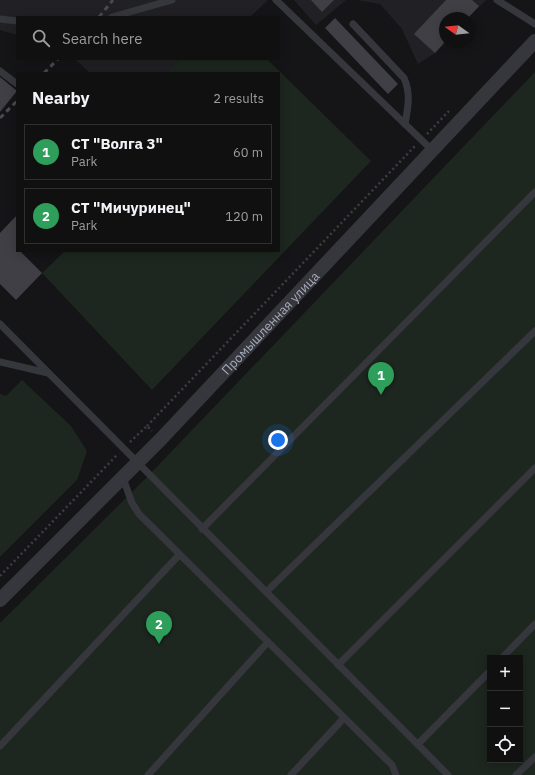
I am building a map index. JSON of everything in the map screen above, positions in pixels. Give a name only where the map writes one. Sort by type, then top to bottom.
[{"type":"street","name":"Промышленная улица","points":[[0,600],[138,464],[433,152],[535,41]]},
{"type":"lane","points":[[116,16],[172,0]]},
{"type":"lane","points":[[276,0],[433,152]]},
{"type":"lane","points":[[501,1],[535,24]]},
{"type":"lane","points":[[0,19],[16,21]]},
{"type":"lane","points":[[353,24],[404,78],[408,86],[409,102],[405,124]]},
{"type":"lane","points":[[0,71],[16,83]]},
{"type":"lane","points":[[202,529],[535,192]]},
{"type":"lane","points":[[0,324],[448,775]]},
{"type":"lane","points":[[266,592],[535,331]]},
{"type":"lane","points":[[0,362],[48,373]]},
{"type":"lane","points":[[338,665],[535,468]]},
{"type":"lane","points":[[123,478],[132,503],[139,514],[392,765],[396,775]]},
{"type":"lane","points":[[0,746],[179,555]]},
{"type":"lane","points":[[505,655],[535,624]]},
{"type":"lane","points":[[148,775],[268,642]]},
{"type":"lane","points":[[418,744],[487,673]]},
{"type":"lane","points":[[291,775],[344,718]]},
{"type":"lane","points":[[516,775],[535,757]]},
{"type":"path","points":[[0,576],[147,426],[453,107]]},
{"type":"path","points":[[147,426],[161,439]]},
{"type":"shaded area","points":[[0,0],[268,0],[251,16],[16,16],[16,35],[0,30]]},
{"type":"shaded area","points":[[294,0],[346,0],[316,25]]},
{"type":"shaded area","points":[[357,0],[486,0],[474,12],[439,12],[440,48],[435,53],[418,64],[402,29],[380,4]]},
{"type":"shaded area","points":[[76,60],[179,60],[167,72],[89,72]]},
{"type":"shaded area","points":[[179,60],[268,60],[371,161],[152,390],[42,273],[64,252],[280,252],[280,72],[167,72]]},
{"type":"shaded area","points":[[535,72],[535,775],[0,775],[0,623],[149,475]]},
{"type":"shaded area","points":[[22,380],[71,426],[87,451],[77,480],[0,557],[0,394],[6,396]]},
{"type":"building","points":[[311,0],[334,0],[322,12]]},
{"type":"building","points":[[446,0],[472,0],[479,6],[474,12],[439,12],[440,48],[435,53],[414,34]]},
{"type":"building","points":[[335,18],[398,84],[388,94],[325,28]]},
{"type":"building","points":[[0,77],[16,90],[16,92],[0,112]]},
{"type":"building","points":[[16,216],[16,252],[21,252],[42,273],[16,300],[0,284],[0,233]]},
{"type":"railway","points":[[100,16],[113,0]]},
{"type":"railway","points":[[45,72],[57,60]]},
{"type":"railway","points":[[0,118],[16,102]]},
{"type":"place","name":"СТ \"Волга 3\"","points":[[381,395]]},
{"type":"place","name":"СТ \"Мичуринец\"","points":[[159,644]]}]
